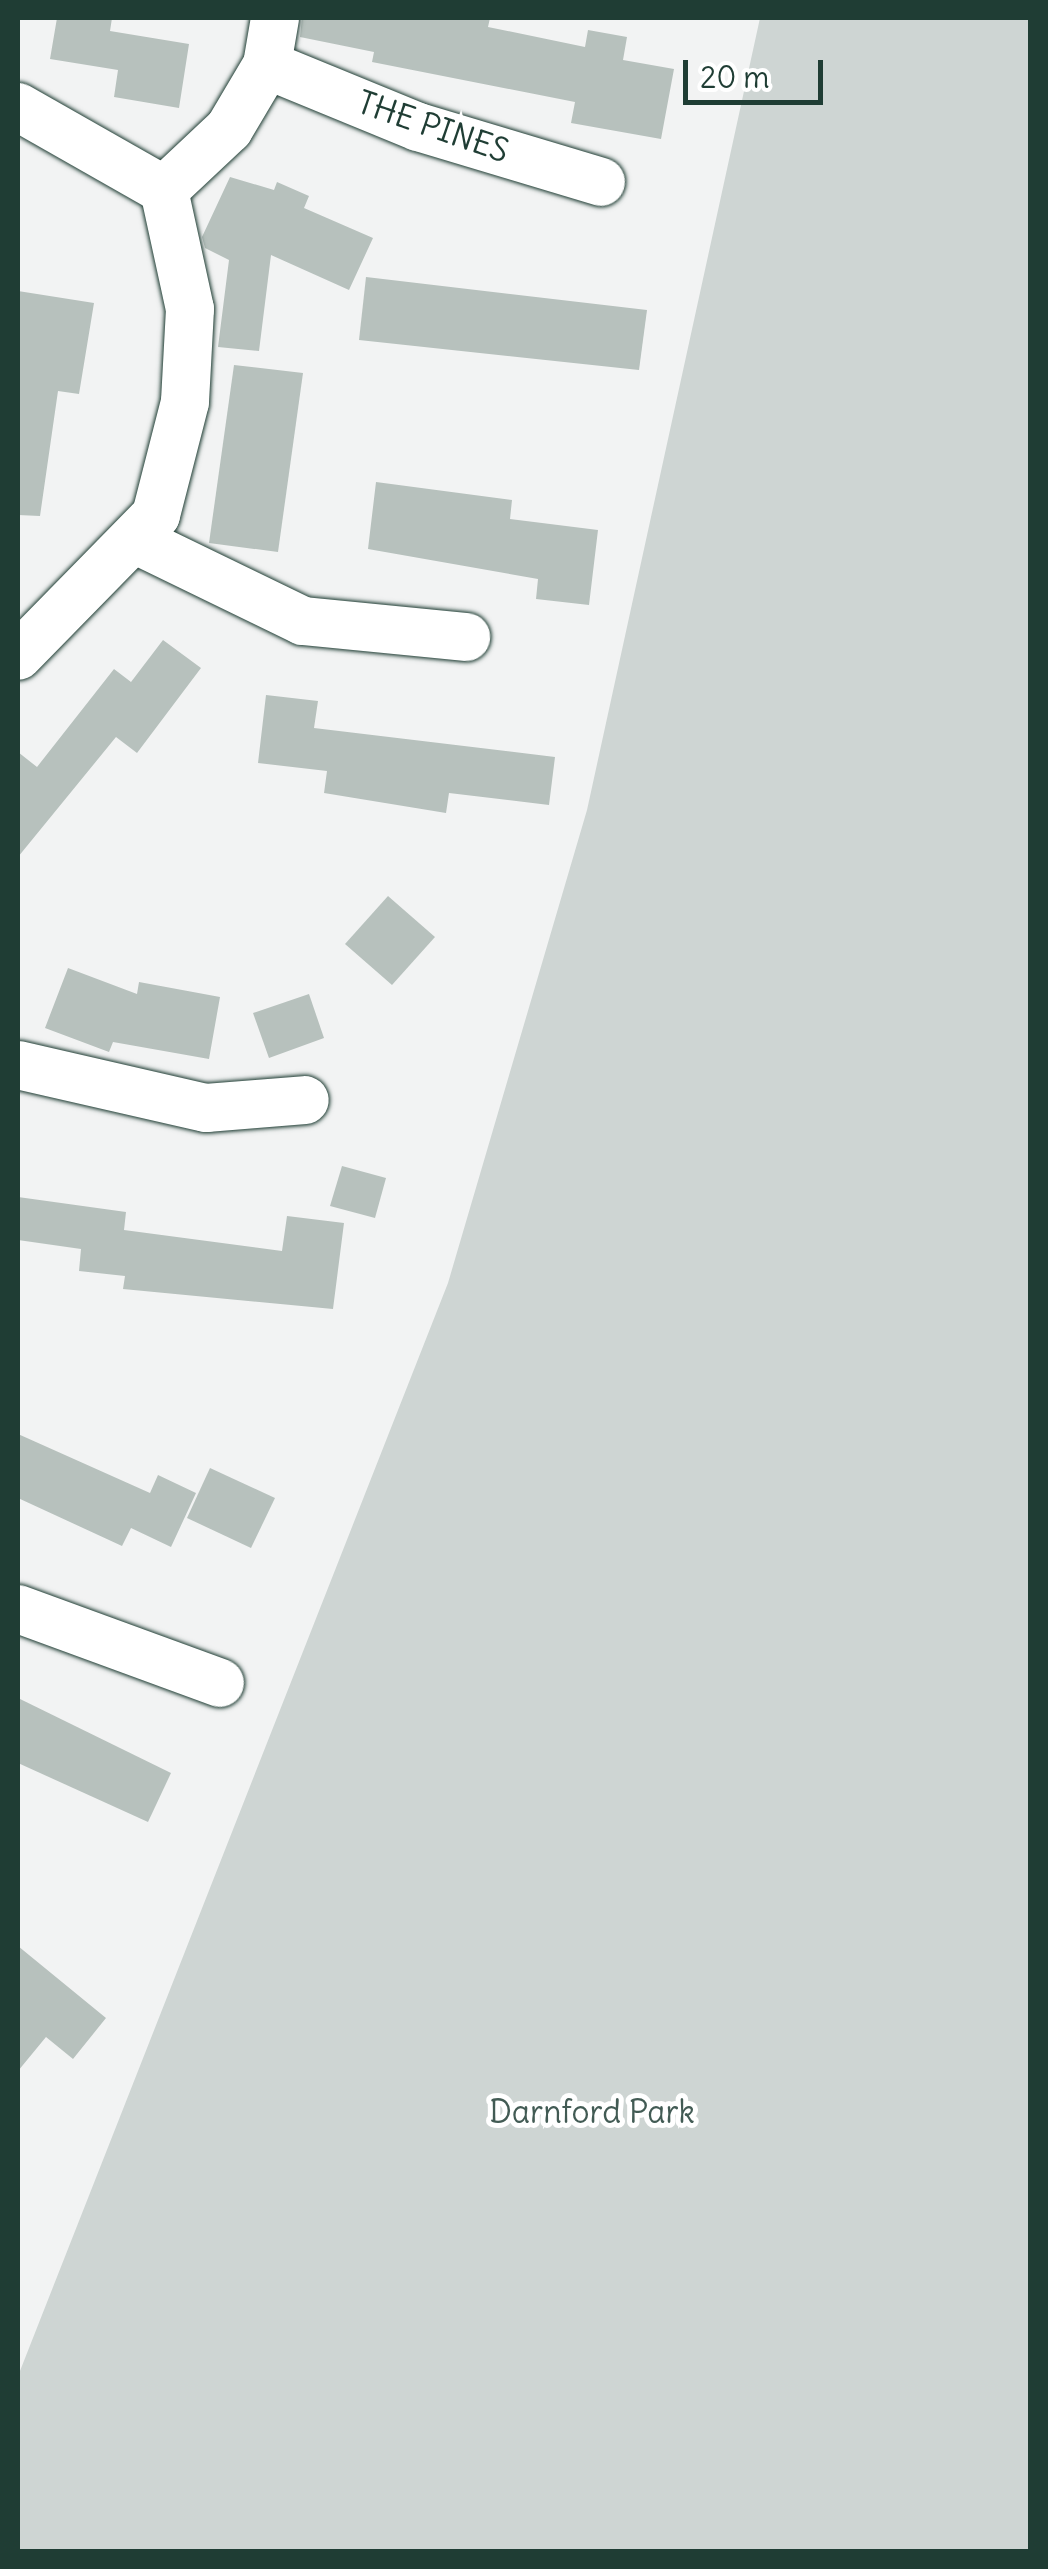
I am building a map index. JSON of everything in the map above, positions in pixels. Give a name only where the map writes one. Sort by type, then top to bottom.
[{"type":"street","points":[[164,190],[229,129],[267,64],[275,18]]},
{"type":"street","name":"THE PINES","points":[[267,64],[418,126],[601,182]]},
{"type":"street","points":[[18,107],[164,190],[190,309],[185,402],[156,516],[18,656]]},
{"type":"street","points":[[134,538],[303,621],[466,637]]},
{"type":"street","points":[[18,1065],[206,1108],[306,1100]]},
{"type":"street","points":[[18,1609],[220,1682]]},
{"type":"green space","name":"Darnford Park","points":[[760,18],[1030,18],[1030,2551],[18,2551],[18,2376],[448,1283],[587,810]]},
{"type":"building","points":[[57,18],[112,18],[110,31],[189,44],[179,108],[114,97],[118,70],[50,59]]},
{"type":"building","points":[[302,18],[490,18],[488,27],[585,47],[588,30],[627,37],[623,60],[674,69],[661,139],[571,123],[575,102],[372,62],[374,52],[300,37]]},
{"type":"building","points":[[230,177],[274,190],[277,182],[309,196],[304,208],[373,238],[349,290],[271,255],[259,351],[218,347],[229,260],[205,248],[202,237]]},
{"type":"building","points":[[366,277],[647,310],[639,370],[359,340]]},
{"type":"building","points":[[18,291],[94,303],[79,394],[58,391],[40,516],[18,515]]},
{"type":"building","points":[[234,365],[303,373],[278,552],[209,543]]},
{"type":"building","points":[[376,482],[512,500],[510,519],[598,530],[589,605],[536,599],[538,579],[368,549]]},
{"type":"building","points":[[163,640],[201,668],[137,753],[116,737],[18,857],[18,752],[37,767],[114,669],[131,682]]},
{"type":"building","points":[[266,695],[318,701],[314,728],[555,757],[549,805],[449,793],[446,813],[324,793],[327,771],[258,763]]},
{"type":"building","points":[[388,896],[435,937],[392,985],[345,944]]},
{"type":"building","points":[[68,968],[137,994],[139,982],[220,997],[209,1059],[113,1042],[109,1052],[45,1028]]},
{"type":"building","points":[[309,994],[324,1038],[269,1058],[253,1013]]},
{"type":"building","points":[[342,1166],[386,1178],[375,1218],[330,1206]]},
{"type":"building","points":[[18,1197],[126,1212],[124,1230],[282,1251],[287,1216],[344,1223],[333,1309],[123,1289],[125,1276],[79,1271],[81,1249],[18,1240]]},
{"type":"building","points":[[18,1434],[150,1493],[158,1475],[196,1493],[171,1547],[131,1528],[122,1546],[18,1498]]},
{"type":"building","points":[[210,1468],[275,1498],[251,1548],[187,1518]]},
{"type":"building","points":[[18,1698],[171,1773],[148,1822],[18,1763]]},
{"type":"building","points":[[18,1946],[106,2018],[73,2059],[46,2037],[18,2071]]}]
